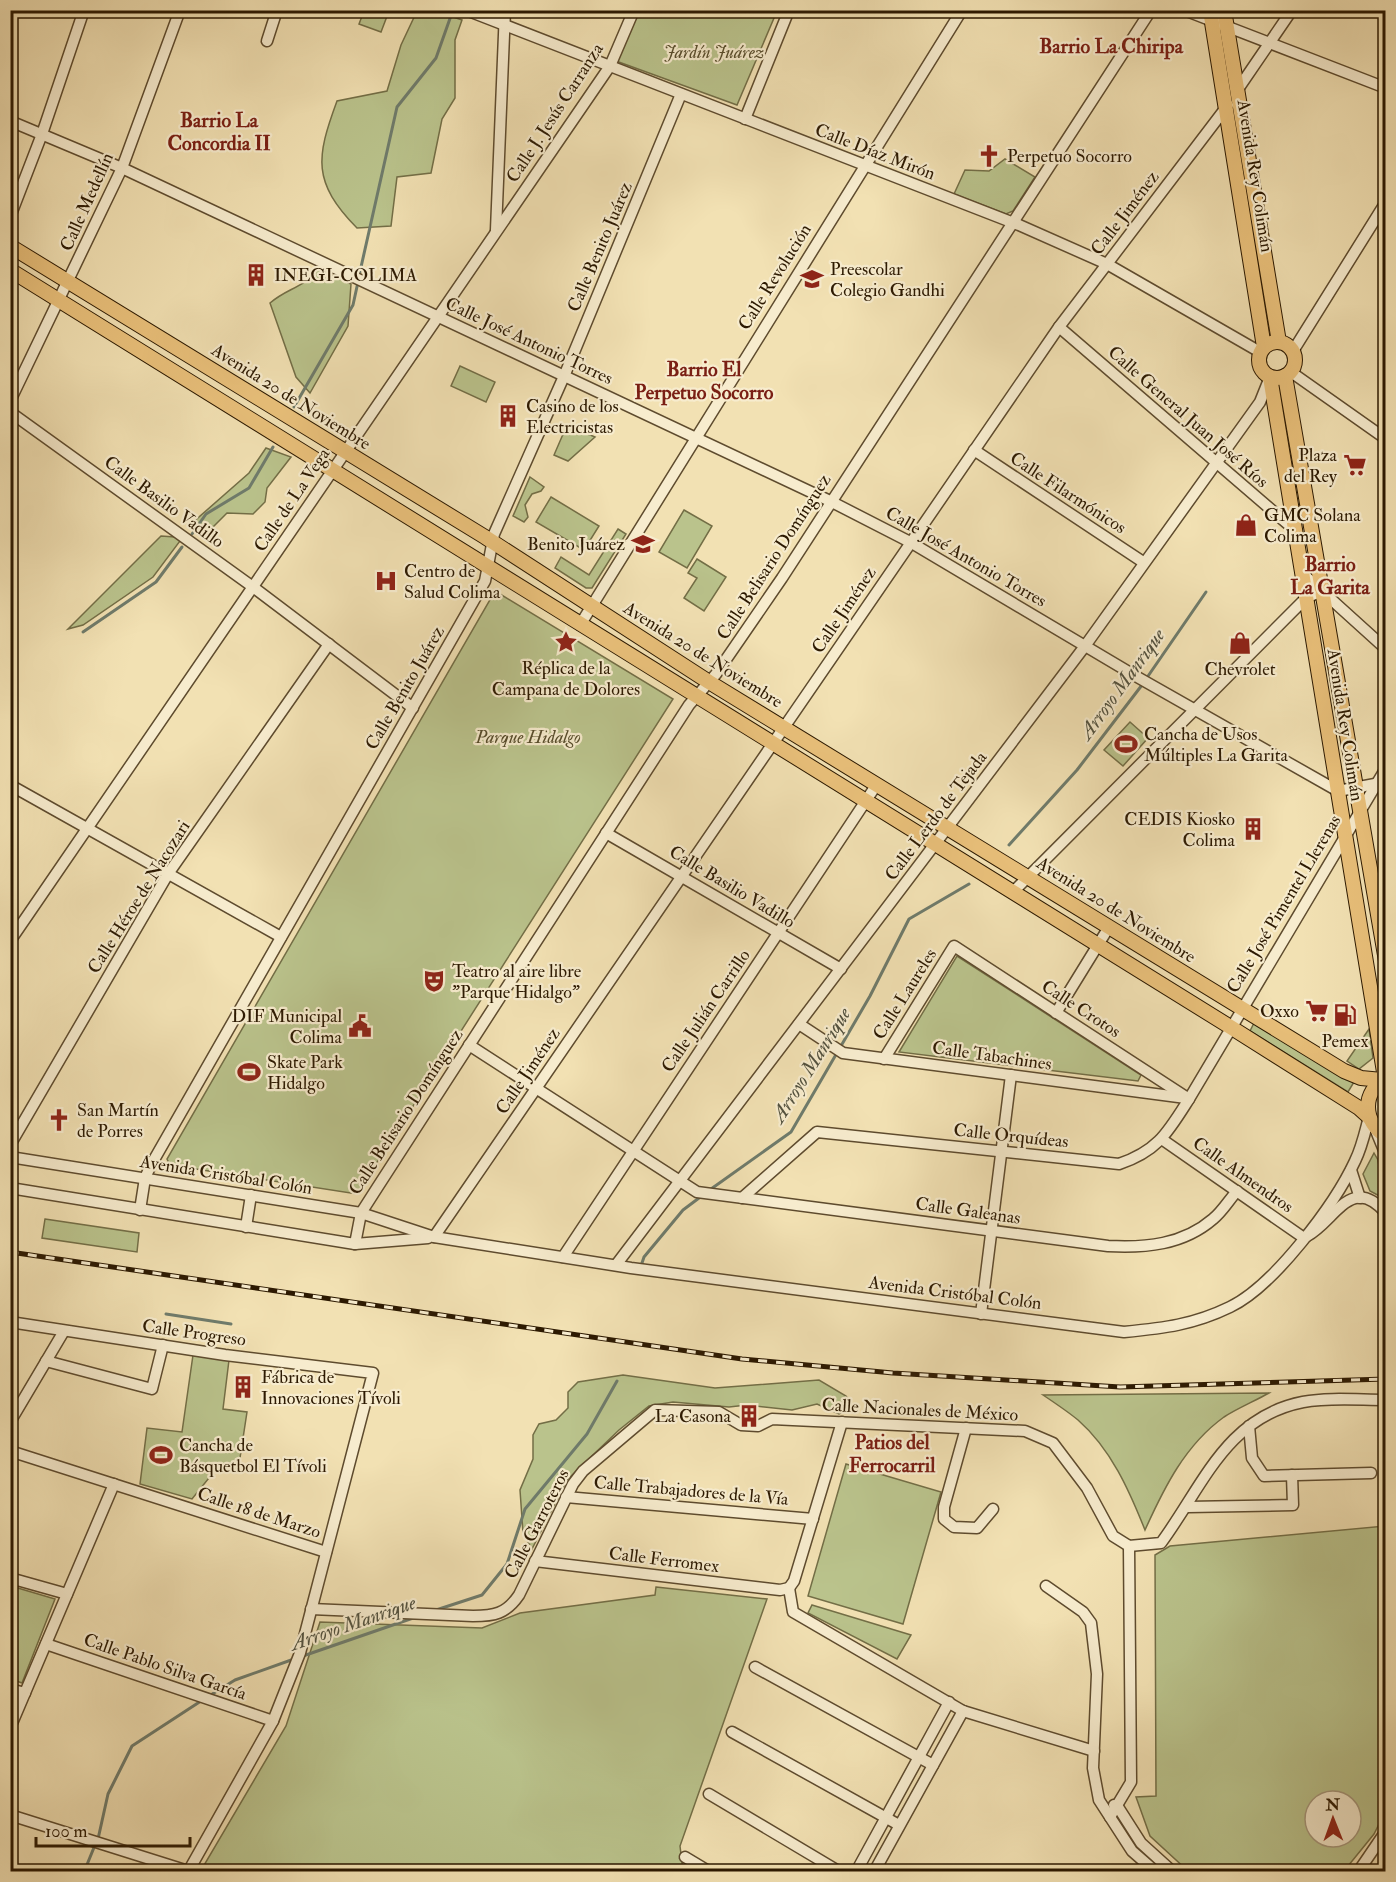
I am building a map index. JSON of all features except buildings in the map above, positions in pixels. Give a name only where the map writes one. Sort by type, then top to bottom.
[{"type":"main road","name":"Avenida Rey Colimán","points":[[1224,10],[1279,342]]},
{"type":"main road","name":"Avenida Rey Colimán","points":[[1211,16],[1262,349]]},
{"type":"main road","name":"Avenida 20 de Noviembre","points":[[10,246],[493,543],[710,682],[1344,1071],[1360,1078],[1384,1079]]},
{"type":"main road","points":[[10,270],[1232,1028],[1359,1108],[1386,1136]]},
{"type":"main road","points":[[1279,342],[1293,351],[1295,362],[1288,374],[1270,377],[1260,365],[1262,349],[1279,342]]},
{"type":"main road","name":"Avenida Rey Colimán","points":[[1288,374],[1322,591],[1386,961]]},
{"type":"main road","name":"Avenida Rey Colimán","points":[[1270,377],[1384,1079]]},
{"type":"main road","points":[[1371,1121],[1368,1098],[1384,1079]]},
{"type":"street","points":[[10,217],[42,134],[84,10]]},
{"type":"street","name":"Calle Medellín","points":[[10,401],[122,168],[180,10]]},
{"type":"street","points":[[267,41],[277,10]]},
{"type":"street","name":"Calle Díaz Mirón","points":[[466,10],[1012,223],[1107,264],[1262,349]]},
{"type":"street","points":[[496,230],[505,10]]},
{"type":"street","name":"Calle J. Jesús Carranza","points":[[496,230],[610,66],[634,10]]},
{"type":"street","points":[[745,119],[789,10]]},
{"type":"street","name":"Calle Revolución","points":[[580,625],[962,10]]},
{"type":"street","name":"Calle Belisario Domínguez","points":[[355,1244],[361,1213],[606,832],[696,697],[710,682],[782,578],[1151,10]]},
{"type":"street","points":[[1184,10],[1211,16],[1227,27],[1270,45],[1386,88]]},
{"type":"street","name":"Calle Jiménez","points":[[434,1237],[1059,327],[1226,108],[1292,10]]},
{"type":"street","name":"Calle Benito Juárez","points":[[140,1210],[145,1179],[486,581],[493,543],[681,94]]},
{"type":"street","name":"Calle José Antonio Torres","points":[[10,121],[122,168],[437,317],[565,374],[831,501],[910,542],[1085,646],[1338,791]]},
{"type":"street","points":[[1293,351],[1386,202]]},
{"type":"street","name":"Calle de La Vega","points":[[10,941],[496,230]]},
{"type":"street","name":"Calle General Juan José Ríos","points":[[1059,327],[1296,531]]},
{"type":"street","points":[[1288,374],[1386,439]]},
{"type":"street","name":"Calle Lerdo de Tejada","points":[[616,1265],[1085,646],[1143,562],[1260,402],[1270,377]]},
{"type":"street","name":"Calle Basilio Vadillo","points":[[10,412],[253,587],[412,708]]},
{"type":"street","name":"Calle Filarmónicos","points":[[974,450],[1143,562]]},
{"type":"street","points":[[1302,573],[1386,649]]},
{"type":"street","points":[[1012,893],[1306,598],[1322,591]]},
{"type":"street","name":"Calle Héroe de Nacozari","points":[[10,1145],[168,874],[329,644]]},
{"type":"street","name":"Calle José Pimentel Llerenas","points":[[1232,1028],[1241,1008],[1359,809],[1386,768]]},
{"type":"street","name":"Calle Julián Carrillo","points":[[562,1257],[877,784]]},
{"type":"street","points":[[1338,791],[1375,784]]},
{"type":"street","points":[[10,786],[281,938]]},
{"type":"street","name":"Calle Basilio Vadillo","points":[[606,832],[777,934],[841,969]]},
{"type":"street","points":[[1056,1012],[1109,927]]},
{"type":"street","name":"Calle Crotos","points":[[954,946],[1189,1099]]},
{"type":"street","name":"Calle Laureles","points":[[884,1059],[954,946]]},
{"type":"street","name":"Calle Tabachines","points":[[799,1023],[839,1051],[884,1059],[1189,1099]]},
{"type":"street","name":"Calle Orquídeas","points":[[742,1198],[817,1132],[1119,1164],[1141,1157],[1163,1140],[1232,1028]]},
{"type":"street","name":"Calle Galeanas","points":[[469,1045],[698,1192],[1108,1246],[1145,1248],[1176,1240],[1213,1220],[1237,1191]]},
{"type":"street","points":[[981,1314],[1011,1075]]},
{"type":"street","points":[[1371,1121],[1386,1155]]},
{"type":"street","name":"Avenida Cristóbal Colón","points":[[10,1157],[361,1213],[434,1237],[631,1268],[1124,1332],[1184,1325],[1233,1306],[1270,1276],[1304,1238],[1351,1170],[1371,1121]]},
{"type":"street","name":"Calle Almendros","points":[[1163,1140],[1304,1238]]},
{"type":"street","points":[[1351,1170],[1360,1198]]},
{"type":"street","name":"Avenida Cristóbal Colón","points":[[10,1188],[355,1244],[434,1237]]},
{"type":"street","points":[[246,1227],[251,1195]]},
{"type":"street","points":[[1304,1238],[1321,1228],[1341,1203],[1349,1198],[1371,1201],[1386,1213]]},
{"type":"street","name":"Calle Progreso","points":[[10,1322],[373,1373],[326,1552]]},
{"type":"street","points":[[10,1422],[64,1331]]},
{"type":"street","points":[[46,1361],[152,1389],[164,1345]]},
{"type":"street","points":[[1110,1817],[1131,1782],[1129,1546],[1161,1543],[1188,1507],[1216,1458],[1249,1426],[1273,1409],[1305,1401],[1386,1400]]},
{"type":"street","name":"Calle Nacionales de México","points":[[655,1410],[719,1412],[732,1423],[749,1426],[760,1426],[772,1419],[1024,1431],[1053,1443],[1087,1488],[1113,1536],[1129,1546]]},
{"type":"street","name":"Calle Garroteros","points":[[311,1609],[473,1616],[490,1616],[507,1610],[519,1595],[566,1497],[583,1471],[655,1410]]},
{"type":"street","points":[[842,1422],[794,1581],[789,1588],[793,1612],[963,1711],[1094,1751]]},
{"type":"street","points":[[1249,1426],[1252,1458],[1264,1476],[1371,1473]]},
{"type":"street","points":[[966,1428],[943,1514],[948,1525],[977,1528],[993,1509]]},
{"type":"street","name":"Calle 18 de Marzo","points":[[10,1451],[326,1552]]},
{"type":"street","points":[[1188,1507],[1293,1505],[1293,1475]]},
{"type":"street","points":[[10,1728],[114,1484]]},
{"type":"street","name":"Calle Trabajadores de la Vía","points":[[566,1497],[813,1519]]},
{"type":"street","points":[[10,1815],[188,1871],[273,1721],[298,1657],[326,1552]]},
{"type":"street","name":"Calle Ferromex","points":[[535,1561],[780,1590],[789,1588]]},
{"type":"street","points":[[10,1578],[67,1594]]},
{"type":"street","points":[[1046,1586],[1083,1612],[1091,1623],[1097,1674],[1093,1768],[1100,1800],[1132,1851],[1156,1872]]},
{"type":"street","name":"Calle Pablo Silva García","points":[[46,1644],[273,1721]]},
{"type":"street","points":[[755,1667],[933,1765]]},
{"type":"street","points":[[10,1689],[25,1693]]},
{"type":"street","points":[[856,1872],[949,1702]]},
{"type":"street","points":[[874,1872],[963,1711]]},
{"type":"street","points":[[732,1732],[899,1826]]},
{"type":"street","points":[[709,1794],[840,1872]]},
{"type":"street","points":[[1100,1800],[1118,1807],[1141,1843],[1173,1872]]},
{"type":"street","points":[[1358,1872],[1384,1837]]},
{"type":"street","points":[[685,1857],[710,1872]]},
{"type":"street","points":[[1379,1872],[1386,1863]]},
{"type":"green space","points":[[364,11],[389,11],[381,32],[359,24]]},
{"type":"green space","points":[[417,11],[436,11],[462,20],[455,40],[455,98],[442,119],[431,173],[397,177],[391,226],[357,228],[342,212],[325,183],[322,154],[325,138],[337,101],[387,91],[401,45]]},
{"type":"green space","name":"Jardín Juárez","points":[[639,11],[777,11],[737,105],[616,61]]},
{"type":"green space","points":[[1005,159],[1035,177],[1013,211],[1006,214],[954,194],[965,170],[989,171]]},
{"type":"green space","points":[[318,269],[351,284],[348,326],[310,393],[296,377],[270,303],[307,280]]},
{"type":"green space","points":[[460,366],[495,382],[486,402],[451,386]]},
{"type":"green space","points":[[567,425],[595,437],[568,461],[554,455]]},
{"type":"green space","points":[[266,448],[291,457],[267,488],[265,502],[253,514],[227,513],[205,535],[191,524],[249,473]]},
{"type":"green space","points":[[530,477],[544,487],[541,491],[532,494],[525,505],[528,517],[524,522],[513,516]]},
{"type":"green space","points":[[551,497],[599,526],[584,550],[536,522]]},
{"type":"green space","points":[[684,510],[712,526],[687,568],[659,552]]},
{"type":"green space","points":[[618,529],[626,534],[592,588],[586,588],[555,568],[561,557],[589,575]]},
{"type":"green space","points":[[161,536],[175,537],[180,541],[153,577],[83,625],[68,629]]},
{"type":"green space","points":[[697,559],[726,577],[704,611],[684,598],[697,578],[688,573]]},
{"type":"green space","name":"Parque Hidalgo","points":[[495,591],[673,699],[357,1194],[170,1165],[167,1159]]},
{"type":"green space","name":"Cancha de Usos Múltiples La Garita","points":[[1130,722],[1148,738],[1123,766],[1104,750]]},
{"type":"green space","points":[[957,956],[1141,1075],[1138,1081],[899,1052]]},
{"type":"green space","points":[[1254,1023],[1354,1082],[1348,1092],[1250,1031]]},
{"type":"green space","points":[[1369,1029],[1373,1058],[1359,1069],[1347,1061]]},
{"type":"green space","points":[[1374,1153],[1378,1160],[1385,1199],[1370,1191],[1363,1174]]},
{"type":"green space","points":[[45,1219],[139,1233],[137,1252],[42,1238]]},
{"type":"green space","points":[[193,1355],[229,1360],[223,1409],[247,1412],[238,1471],[217,1468],[192,1499],[140,1484],[147,1428],[182,1432]]},
{"type":"green space","points":[[623,1375],[715,1388],[819,1380],[846,1396],[853,1407],[839,1414],[817,1404],[792,1410],[747,1405],[729,1407],[673,1402],[649,1406],[619,1430],[567,1480],[532,1549],[523,1533],[520,1490],[533,1459],[533,1435],[539,1424],[556,1420],[568,1408],[568,1392],[578,1382]]},
{"type":"green space","points":[[1269,1393],[1224,1417],[1198,1441],[1168,1483],[1145,1530],[1118,1471],[1100,1444],[1078,1420],[1043,1395]]},
{"type":"green space","points":[[846,1464],[941,1492],[903,1624],[808,1596]]},
{"type":"green space","points":[[1385,1526],[1386,1810],[1374,1834],[1363,1848],[1363,1789],[1303,1789],[1303,1849],[1362,1849],[1344,1871],[1188,1871],[1150,1836],[1136,1797],[1156,1796],[1155,1555],[1170,1546]]},
{"type":"green space","points":[[11,1586],[55,1599],[22,1683],[11,1679]]},
{"type":"green space","points":[[656,1587],[767,1599],[680,1846],[683,1871],[200,1872],[286,1726],[320,1622],[482,1628],[520,1613],[655,1595]]},
{"type":"green space","points":[[812,1605],[911,1635],[897,1659],[808,1613]]},
{"type":"waterway","points":[[359,276],[397,107],[436,58],[453,10]]},
{"type":"waterway","points":[[294,407],[353,305],[358,282]]},
{"type":"waterway","points":[[192,534],[206,514],[249,488],[273,447]]},
{"type":"waterway","points":[[83,632],[156,582],[182,547]]},
{"type":"waterway","name":"Arroyo Manrique","points":[[1146,679],[1206,592]]},
{"type":"waterway","name":"Arroyo Manrique","points":[[1009,845],[1077,770],[1142,685]]},
{"type":"waterway","name":"Arroyo Manrique","points":[[711,1189],[791,1132],[870,996],[909,919],[969,884]]},
{"type":"waterway","name":"Arroyo Manrique","points":[[641,1266],[644,1257],[683,1210],[703,1195]]},
{"type":"waterway","points":[[166,1314],[231,1324]]},
{"type":"waterway","name":"Arroyo Manrique","points":[[436,1610],[482,1595],[507,1564],[525,1509],[587,1434],[617,1381]]},
{"type":"waterway","name":"Arroyo Manrique","points":[[303,1656],[416,1617]]},
{"type":"waterway","name":"Arroyo Manrique","points":[[209,1696],[235,1680],[294,1659]]},
{"type":"waterway","name":"Arroyo Manrique","points":[[98,1839],[108,1794],[132,1746],[201,1701]]},
{"type":"waterway","name":"Arroyo Manrique","points":[[84,1872],[95,1845]]},
{"type":"railway","points":[[10,1252],[742,1359],[893,1373],[1120,1387],[1386,1379]]},
{"type":"place","name":"Perpetuo Socorro","points":[[989,156]]},
{"type":"place","name":"INEGI-COLIMA","points":[[256,275]]},
{"type":"place","name":"Preescolar Colegio Gandhi","points":[[812,279]]},
{"type":"place","name":"Casino de los Electricistas","points":[[508,416]]},
{"type":"place","name":"Plaza del Rey","points":[[1355,465]]},
{"type":"place","name":"GMC Solana Colima","points":[[1246,525]]},
{"type":"place","name":"Benito Juárez","points":[[643,544]]},
{"type":"place","name":"Centro de Salud Colima","points":[[386,581]]},
{"type":"place","name":"Réplica de la Campana de Dolores","points":[[566,642]]},
{"type":"place","name":"Chevrolet","points":[[1240,643]]},
{"type":"place","name":"Cancha de Usos Múltiples La Garita","points":[[1126,744]]},
{"type":"place","name":"CEDIS Kiosko Colima","points":[[1253,829]]},
{"type":"place","name":"Teatro al aire libre \"Parque Hidalgo\"","points":[[434,981]]},
{"type":"place","name":"Oxxo","points":[[1317,1011]]},
{"type":"place","name":"Pemex","points":[[1345,1015]]},
{"type":"place","name":"DIF Municipal Colima","points":[[360,1026]]},
{"type":"place","name":"Skate Park Hidalgo","points":[[249,1072]]},
{"type":"place","name":"San Martín de Porres","points":[[59,1120]]},
{"type":"place","name":"Fábrica de Innovaciones Tívoli","points":[[243,1387]]},
{"type":"place","name":"La Casona","points":[[749,1416]]},
{"type":"place","name":"Cancha de Básquetbol El Tívoli","points":[[161,1455]]},
{"type":"district","name":"Barrio La Chiripa","points":[[1111,46]]},
{"type":"district","name":"Barrio La Concordia II","points":[[219,132]]},
{"type":"district","name":"Barrio El Perpetuo Socorro","points":[[704,380]]},
{"type":"district","name":"Barrio La Garita","points":[[1330,576]]},
{"type":"district","name":"Patios del Ferrocarril","points":[[892,1454]]}]
